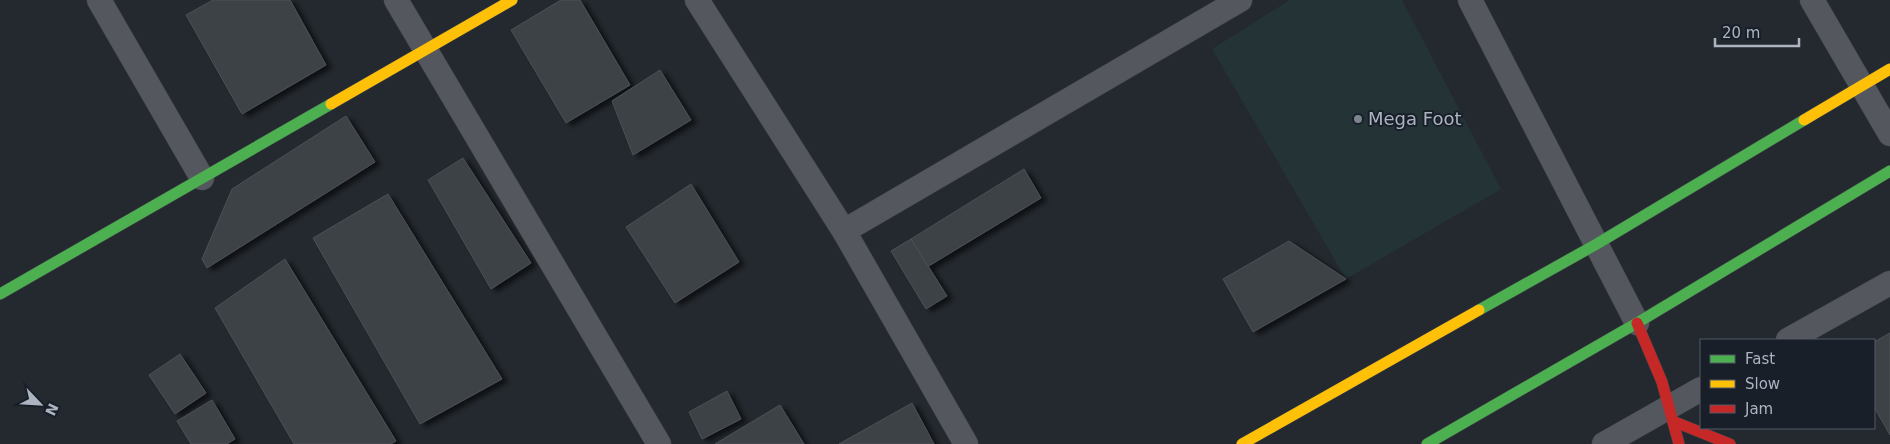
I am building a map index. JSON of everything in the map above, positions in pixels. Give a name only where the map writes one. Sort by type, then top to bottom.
[{"type":"street","points":[[98,0],[202,178]]},
{"type":"street","points":[[396,0],[659,444]]},
{"type":"street","points":[[0,294],[512,0]]},
{"type":"street","points":[[697,0],[844,230],[966,444]]},
{"type":"street","points":[[844,230],[1240,0]]},
{"type":"street","points":[[1470,0],[1660,370],[1680,444]]},
{"type":"street","points":[[1812,0],[1890,134]]},
{"type":"street","points":[[1242,444],[1595,245],[1890,69]]},
{"type":"street","points":[[1427,444],[1637,323],[1890,170]]},
{"type":"street","points":[[1790,339],[1890,283]]},
{"type":"street","points":[[1604,444],[1673,414],[1700,390]]},
{"type":"street","points":[[1673,414],[1700,428]]},
{"type":"street","points":[[1702,429],[1730,444]]},
{"type":"shaded area","name":"Mega Foot","points":[[1290,0],[1402,0],[1501,189],[1346,279],[1212,49]]},
{"type":"building","points":[[213,0],[290,0],[326,65],[242,114],[186,15]]},
{"type":"building","points":[[561,0],[580,0],[630,85],[566,123],[511,30]]},
{"type":"building","points":[[660,70],[691,120],[633,155],[612,101]]},
{"type":"building","points":[[346,116],[375,162],[207,268],[202,259],[232,189]]},
{"type":"building","points":[[463,158],[531,263],[491,289],[428,180]]},
{"type":"building","points":[[1024,169],[1041,198],[927,267],[911,239]]},
{"type":"building","points":[[691,184],[739,262],[675,303],[626,227]]},
{"type":"building","points":[[388,194],[502,379],[420,424],[313,238]]},
{"type":"building","points":[[911,239],[947,296],[926,309],[891,251]]},
{"type":"building","points":[[1289,241],[1346,279],[1253,332],[1223,279]]},
{"type":"building","points":[[285,259],[396,441],[391,444],[294,444],[215,308]]},
{"type":"building","points":[[1890,333],[1890,435],[1875,409],[1875,341]]},
{"type":"building","points":[[180,354],[206,393],[175,414],[149,375]]},
{"type":"building","points":[[727,391],[741,419],[702,439],[689,412]]},
{"type":"building","points":[[212,400],[235,439],[227,444],[191,444],[177,421]]},
{"type":"building","points":[[912,403],[934,444],[839,444]]},
{"type":"building","points":[[780,405],[804,444],[715,444]]},
{"type":"traffic: fast","points":[[0,294],[331,104]]},
{"type":"traffic: fast","points":[[1479,310],[1595,245],[1804,120]]},
{"type":"traffic: fast","points":[[1427,444],[1637,323],[1890,171]]},
{"type":"traffic: slow","points":[[331,104],[512,0]]},
{"type":"traffic: slow","points":[[1804,120],[1890,69]]},
{"type":"traffic: slow","points":[[1242,444],[1479,310]]},
{"type":"traffic: jam","points":[[1637,323],[1662,382],[1679,444]]},
{"type":"traffic: jam","points":[[1675,422],[1730,444]]},
{"type":"place","name":"Mega Foot","points":[[1358,119]]}]
